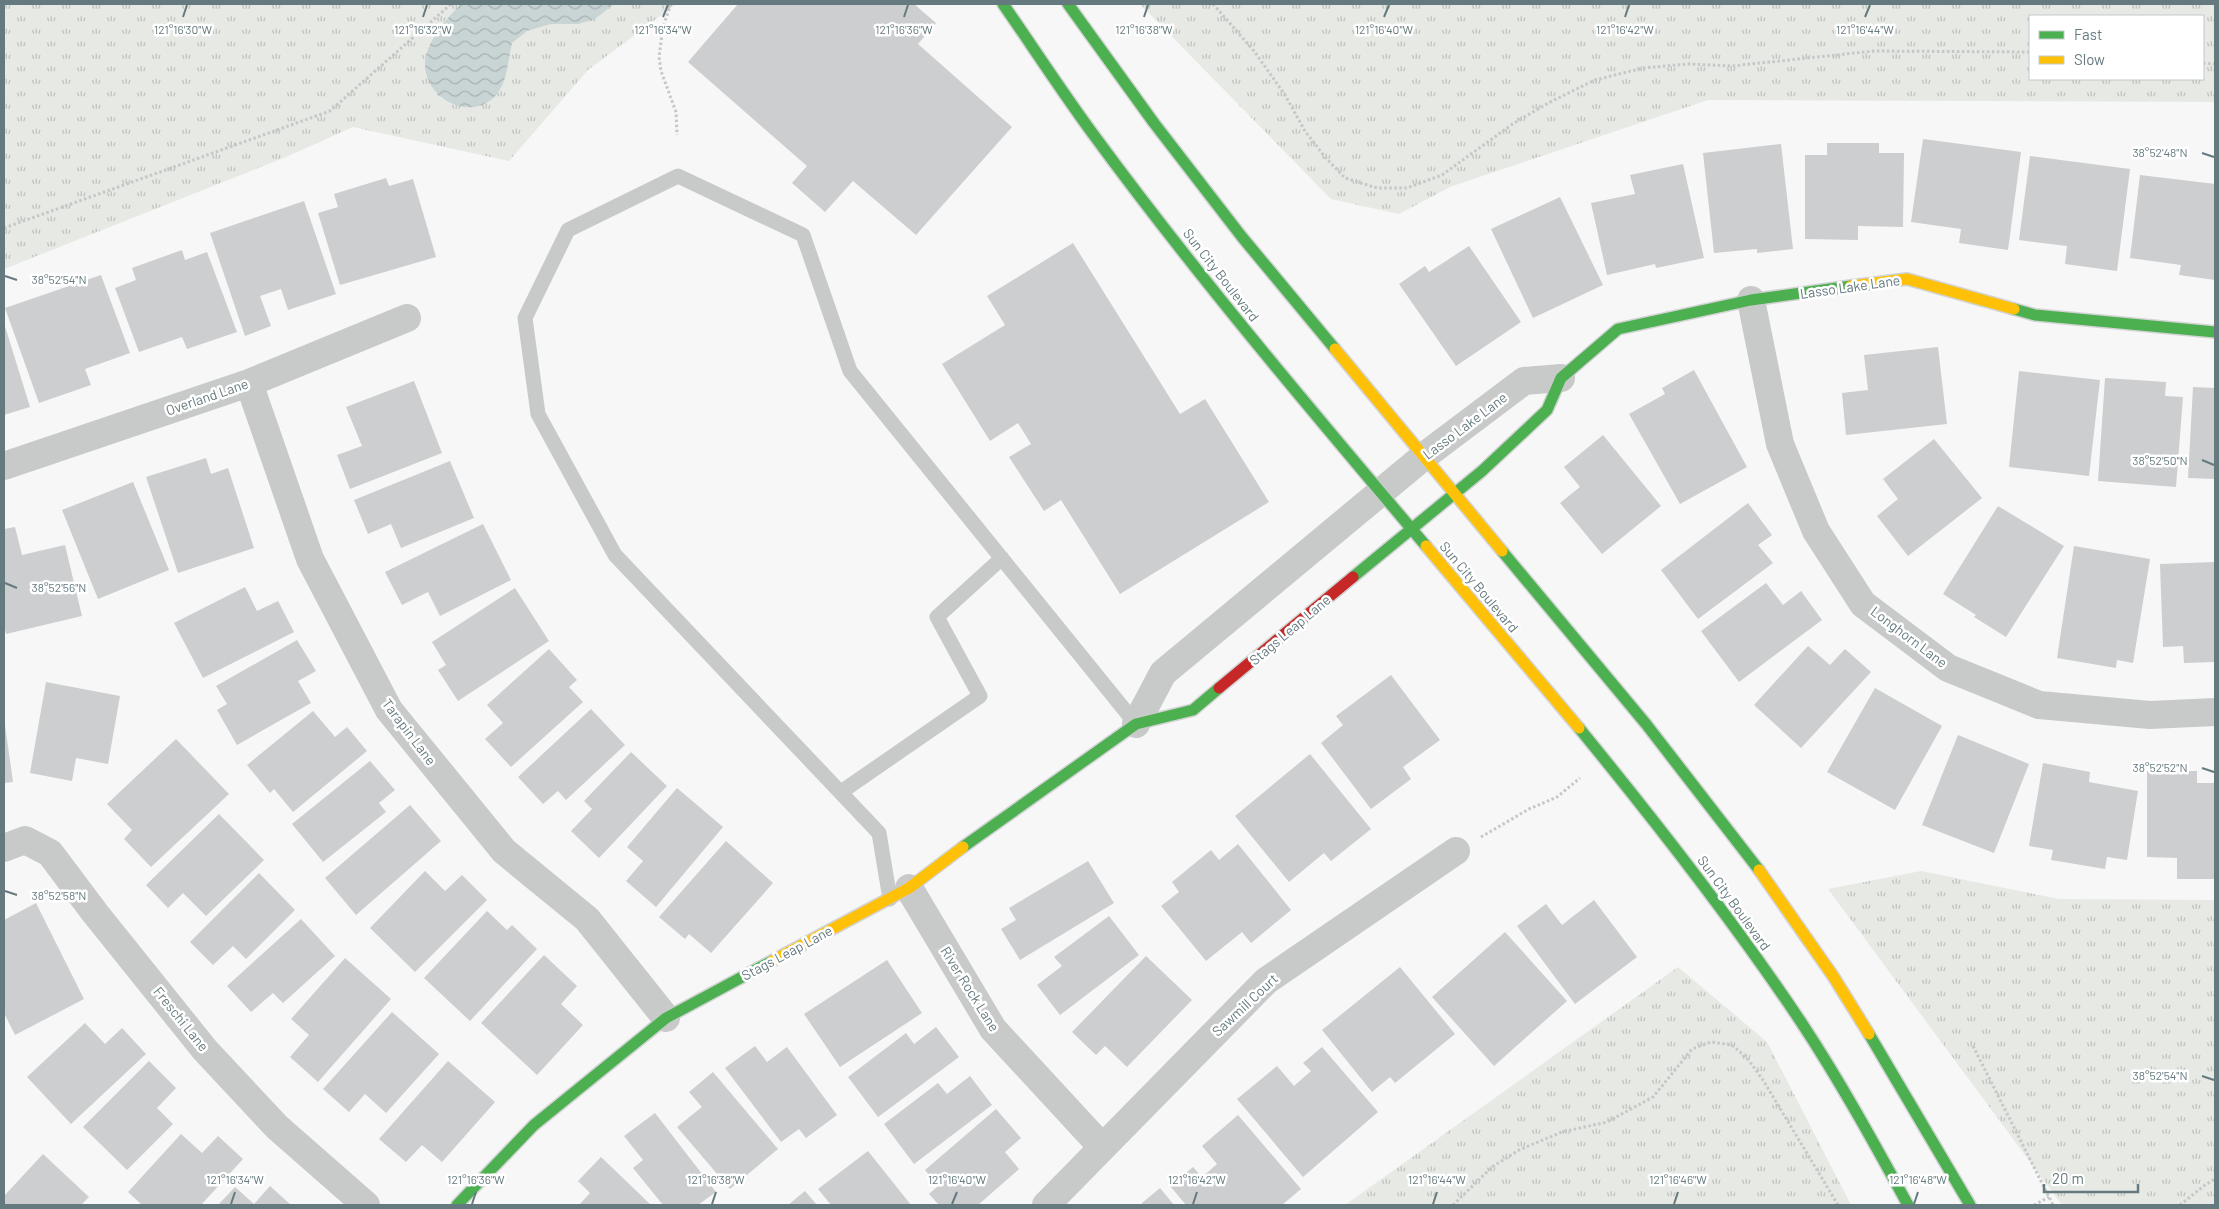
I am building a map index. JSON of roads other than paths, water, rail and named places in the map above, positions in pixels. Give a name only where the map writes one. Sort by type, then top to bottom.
[{"type":"street","name":"Sun City Boulevard","points":[[1003,4],[1110,158],[1184,254],[1289,385],[1603,758],[1704,886],[1787,1001],[1862,1122],[1908,1205]]},
{"type":"street","points":[[1068,4],[1154,123],[1236,230],[1646,724],[1750,858],[1833,976],[1909,1099],[1970,1205]]},
{"type":"street","name":"Lasso Lake Lane","points":[[1433,512],[1482,471],[1547,410],[1561,378],[1618,329],[1751,300],[1907,279],[2036,315],[2215,332]]},
{"type":"street","name":"Longhorn Lane","points":[[1751,300],[1780,444],[1816,531],[1863,604],[1948,668],[2039,704],[2150,715],[2215,712]]},
{"type":"street","name":"Overland Lane","points":[[4,466],[250,383],[407,318]]},
{"type":"street","name":"Lasso Lake Lane","points":[[1402,476],[1423,457],[1524,381],[1561,378]]},
{"type":"street","name":"Tarapin Lane","points":[[250,383],[310,559],[389,710],[504,851],[587,919],[666,1018]]},
{"type":"street","name":"Stags Leap Lane","points":[[1136,724],[1163,673],[1402,476]]},
{"type":"street","name":"Stags Leap Lane","points":[[457,1205],[534,1125],[666,1018],[899,894],[1136,724],[1193,710],[1433,512]]},
{"type":"street","name":"Freschi Lane","points":[[4,848],[25,840],[50,853],[95,913],[205,1050],[277,1127],[366,1205]]},
{"type":"street","name":"Sawmill Court","points":[[1046,1205],[1266,981],[1456,851]]},
{"type":"street","name":"River Rock Lane","points":[[899,894],[993,1029],[1102,1147]]},
{"type":"lane","points":[[899,894],[879,833],[614,555],[538,414],[525,318],[568,230],[678,176],[803,235],[850,371],[1136,724]]},
{"type":"lane","points":[[840,792],[980,696],[937,617],[1002,558]]},
{"type":"water","points":[[461,4],[614,4],[595,19],[578,24],[551,24],[527,31],[512,43],[506,76],[497,94],[487,103],[475,107],[463,107],[451,103],[432,87],[427,75],[425,62],[434,38]]}]
